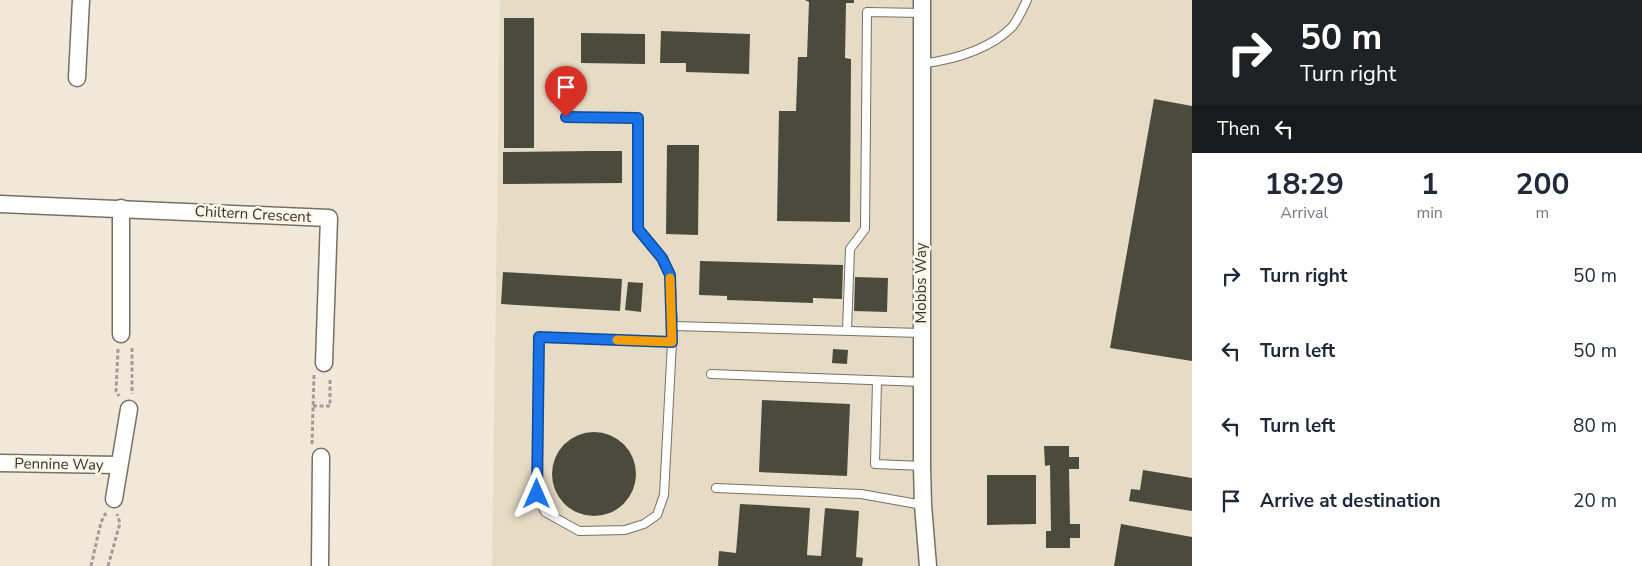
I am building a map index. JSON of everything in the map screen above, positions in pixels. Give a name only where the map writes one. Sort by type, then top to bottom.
[{"type":"street","points":[[77,78],[81,0]]},
{"type":"street","name":"Mobbs Way","points":[[922,6],[920,64],[923,382],[922,505],[928,566]]},
{"type":"street","name":"Chiltern Crescent","points":[[0,204],[328,218],[324,364]]},
{"type":"street","points":[[121,208],[122,334]]},
{"type":"street","name":"Pennine Way","points":[[114,499],[118,465],[129,409]]},
{"type":"street","points":[[320,566],[321,457]]},
{"type":"street","name":"Pennine Way","points":[[0,463],[118,465]]},
{"type":"lane","points":[[920,64],[952,59],[994,40],[1013,26],[1027,0]]},
{"type":"lane","points":[[847,330],[850,249],[865,229],[867,12],[922,6]]},
{"type":"lane","points":[[566,117],[638,118],[638,229],[662,258],[670,275],[673,326],[667,440],[664,495],[657,514],[644,524],[624,530],[579,531],[545,512],[537,494],[539,337],[672,342]]},
{"type":"lane","points":[[673,326],[922,333]]},
{"type":"lane","points":[[711,374],[923,382]]},
{"type":"lane","points":[[877,381],[875,464],[922,466]]},
{"type":"lane","points":[[716,488],[861,494],[922,505]]},
{"type":"path","points":[[122,334],[132,345],[133,390],[129,409]]},
{"type":"path","points":[[122,334],[116,360],[116,392],[129,409]]},
{"type":"path","points":[[313,406],[330,406],[331,371],[324,364],[314,371],[313,406],[312,443],[321,457]]},
{"type":"path","points":[[91,566],[101,522],[114,499]]},
{"type":"path","points":[[108,566],[120,523],[114,499]]},
{"type":"shaded area","points":[[500,0],[1192,0],[1192,566],[492,566]]},
{"type":"building","points":[[805,0],[854,0],[854,3],[846,3],[845,58],[851,59],[850,222],[777,221],[779,111],[796,111],[798,57],[807,57],[809,2]]},
{"type":"building","points":[[504,18],[534,18],[534,148],[504,148]]},
{"type":"building","points":[[661,31],[750,34],[749,74],[686,72],[686,63],[660,63]]},
{"type":"building","points":[[581,33],[645,34],[645,64],[581,63]]},
{"type":"building","points":[[1154,99],[1192,106],[1192,361],[1110,348]]},
{"type":"building","points":[[667,145],[699,145],[698,235],[666,234]]},
{"type":"building","points":[[622,151],[622,183],[503,184],[503,152]]},
{"type":"building","points":[[700,261],[843,265],[842,299],[813,298],[813,303],[727,300],[727,296],[699,295]]},
{"type":"building","points":[[503,272],[622,279],[620,311],[501,304]]},
{"type":"building","points":[[855,277],[888,278],[887,312],[854,311]]},
{"type":"building","points":[[628,282],[643,283],[641,312],[625,310]]},
{"type":"building","points":[[833,349],[848,350],[847,364],[832,363]]},
{"type":"building","points":[[762,400],[850,404],[847,476],[759,472]]},
{"type":"building","points":[[594,432],[617,439],[629,451],[636,474],[629,497],[617,509],[594,516],[571,509],[559,497],[552,474],[559,451],[571,439]]},
{"type":"building","points":[[1044,446],[1069,446],[1069,457],[1079,457],[1079,469],[1069,469],[1070,524],[1080,524],[1080,538],[1070,538],[1070,548],[1046,548],[1046,531],[1051,531],[1050,465],[1045,466]]},
{"type":"building","points":[[1143,470],[1192,478],[1192,511],[1129,501],[1131,489],[1140,490]]},
{"type":"building","points":[[987,475],[1036,475],[1036,524],[987,525]]},
{"type":"building","points":[[740,504],[810,508],[807,555],[821,556],[825,508],[859,511],[856,557],[863,558],[862,566],[718,566],[719,551],[736,553]]},
{"type":"building","points":[[1121,524],[1192,537],[1192,566],[1114,566]]},
{"type":"slow traffic","points":[[617,340],[672,342],[670,278]]},
{"type":"route","points":[[537,494],[539,337],[672,342],[670,275],[662,258],[638,229],[638,118],[566,117]]}]
